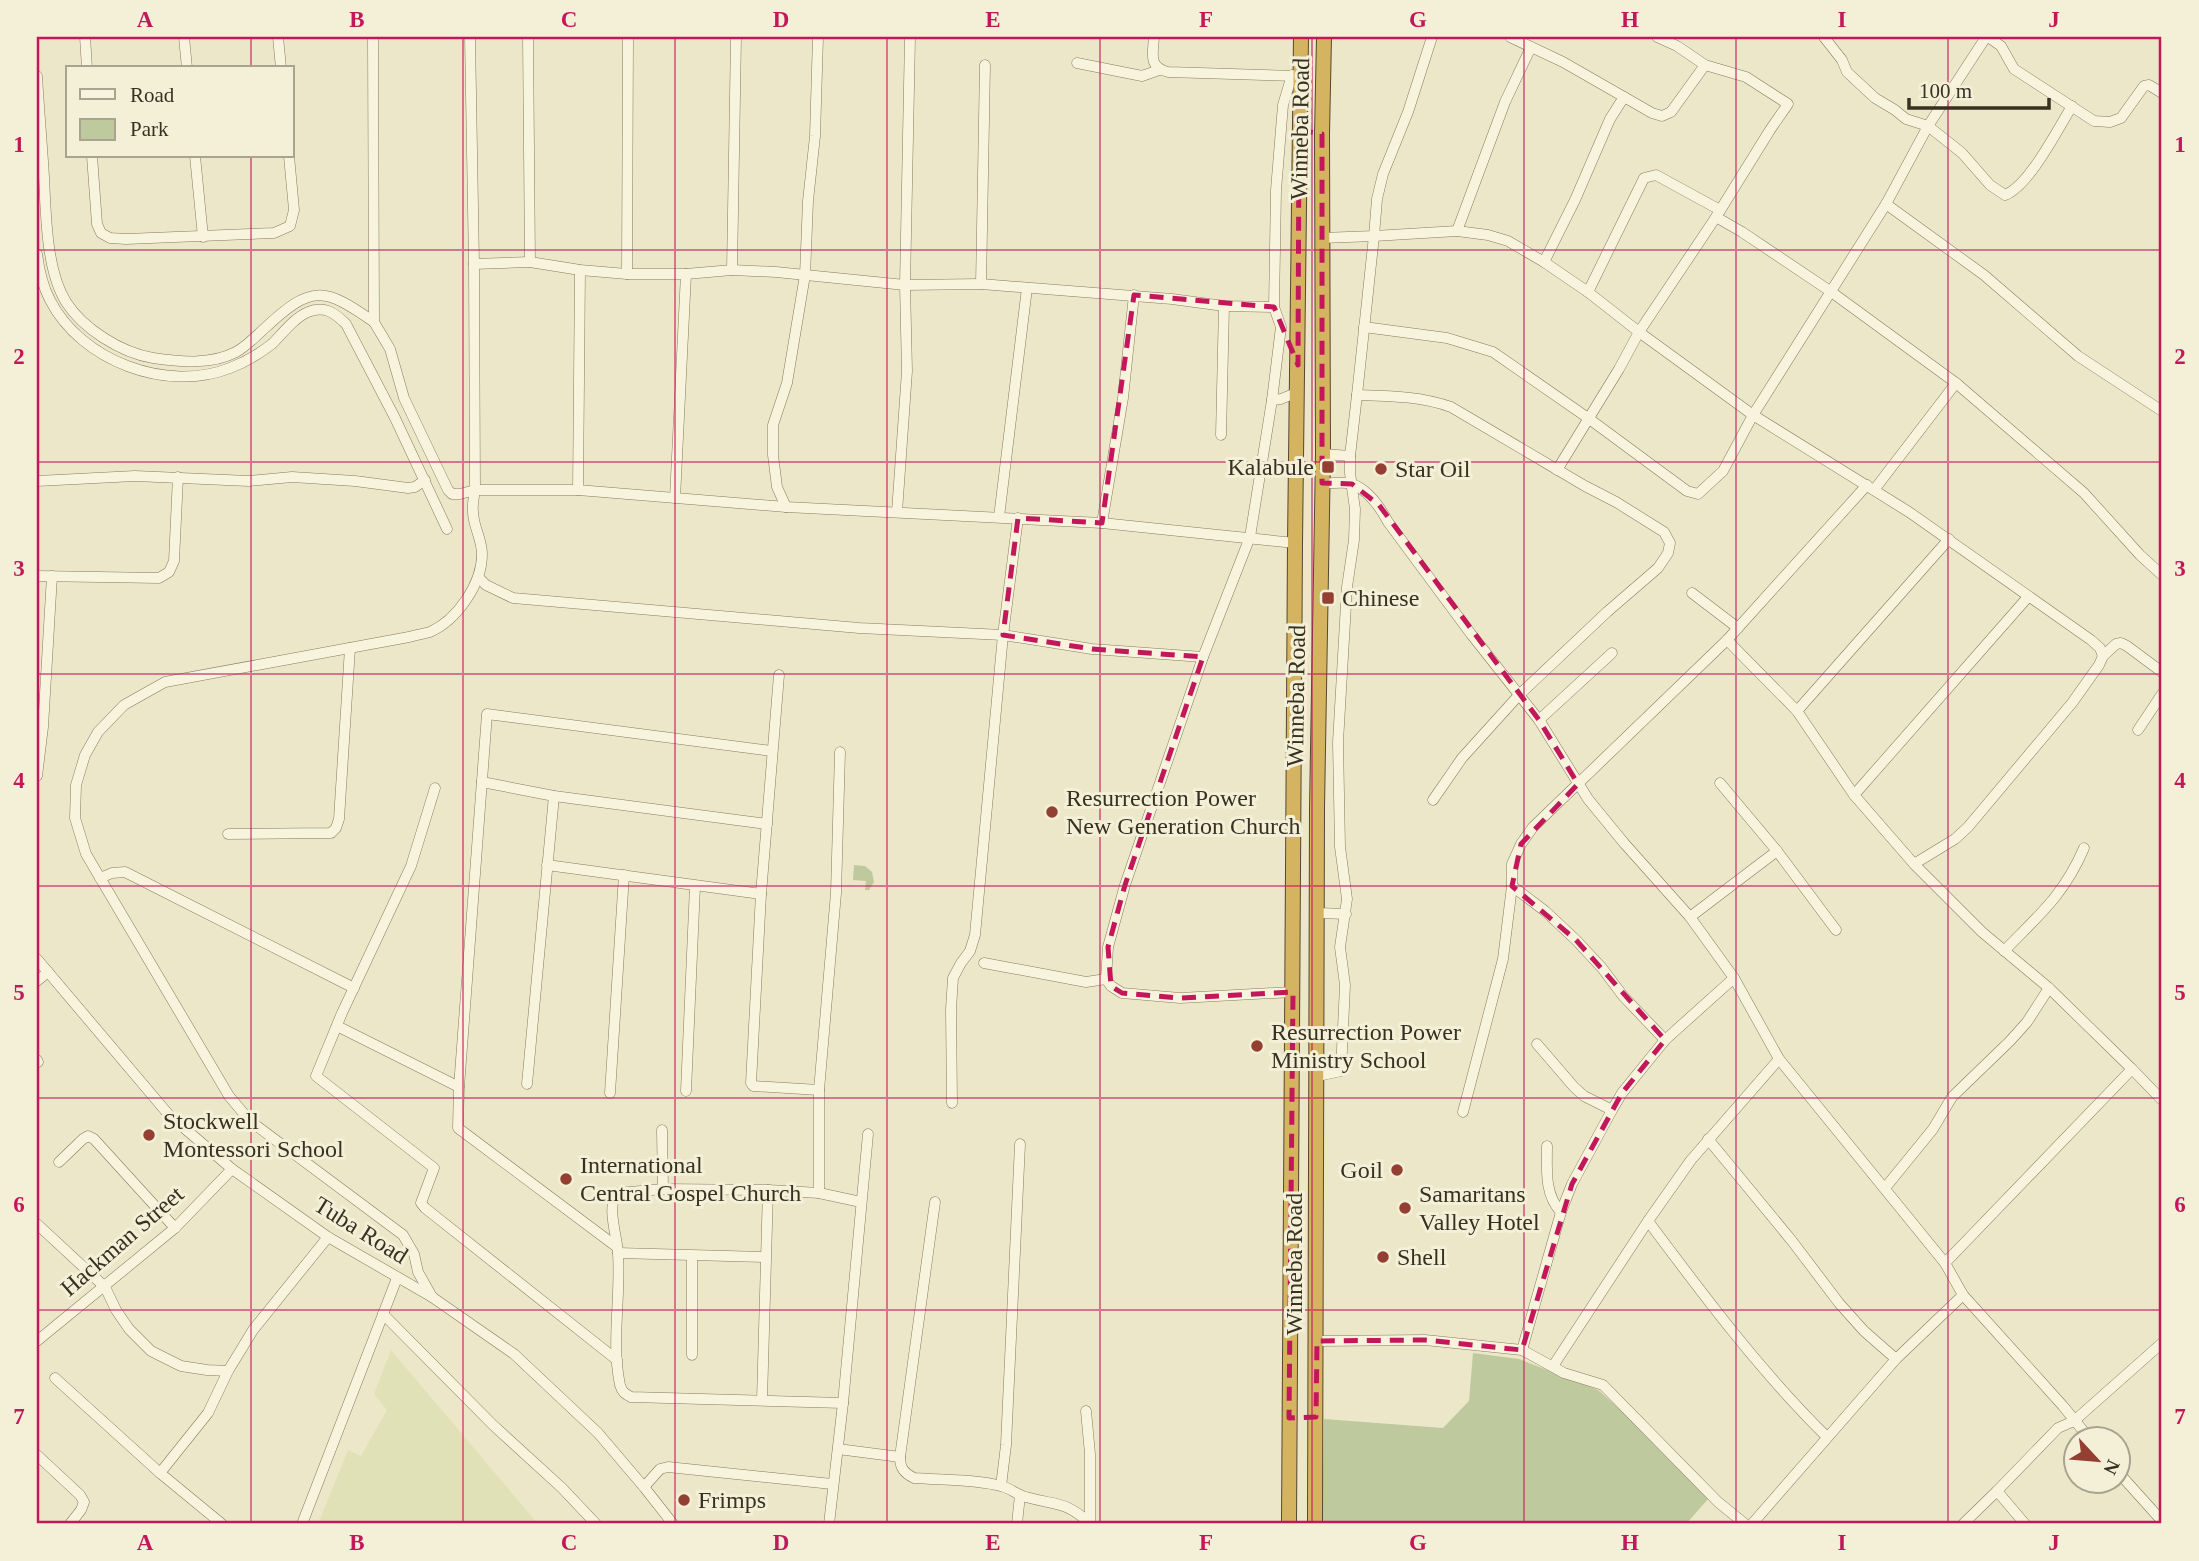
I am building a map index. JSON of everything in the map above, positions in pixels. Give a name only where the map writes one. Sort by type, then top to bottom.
[{"type":"highway","name":"Winneba Road","points":[[1289,1524],[1298,392],[1299,130],[1296,76],[1301,37]]},
{"type":"highway","name":"Winneba Road","points":[[1315,1524],[1324,37]]},
{"type":"highway","points":[[1299,130],[1308,135],[1322,134]]},
{"type":"highway","points":[[1289,1418],[1316,1417]]},
{"type":"street","points":[[85,37],[87,66]]},
{"type":"street","points":[[184,37],[187,66]]},
{"type":"street","points":[[278,37],[281,66]]},
{"type":"street","points":[[373,37],[374,322]]},
{"type":"street","points":[[432,1297],[403,1235],[250,1121],[229,1096],[86,854],[75,818],[76,785],[85,755],[98,732],[124,705],[165,682],[431,631],[448,620],[464,602],[478,577],[482,555],[480,534],[472,514],[475,490],[470,37]]},
{"type":"street","points":[[528,37],[530,262]]},
{"type":"street","points":[[626,274],[628,37]]},
{"type":"street","points":[[732,271],[736,37]]},
{"type":"street","points":[[786,507],[777,487],[773,425],[787,383],[805,275],[808,201],[815,136],[818,37]]},
{"type":"street","points":[[897,512],[907,372],[905,285],[910,37]]},
{"type":"street","points":[[1154,37],[1154,66],[1159,70],[1296,76],[1283,105],[1276,190],[1274,307],[1281,327],[1250,537],[1203,657],[1125,885],[1108,947],[1106,979],[1122,993],[1180,998],[1293,992]]},
{"type":"street","points":[[1318,1076],[1341,1071],[1345,985],[1340,947],[1347,899],[1340,848],[1338,742],[1347,587],[1354,540],[1355,509],[1350,456],[1377,199],[1383,174],[1408,112],[1432,37]]},
{"type":"street","points":[[1510,37],[1662,116],[1671,112],[1705,65]]},
{"type":"street","points":[[1557,470],[1639,332],[1788,104],[1746,77],[1705,65],[1677,46],[1657,37]]},
{"type":"street","points":[[1824,37],[1842,60],[1847,72],[1875,99],[1906,119],[1928,126],[1962,153],[1990,185],[2005,195],[2012,192],[2026,177],[2072,106]]},
{"type":"street","points":[[1364,327],[1447,338],[1493,352],[1687,491],[1698,494],[1723,471],[1753,415],[1886,204],[1928,126],[1987,37],[2004,41],[2014,69],[2094,121],[2110,122],[2122,118],[2144,86],[2149,85],[2162,93]]},
{"type":"street","points":[[1457,232],[1505,102],[1531,47]]},
{"type":"street","points":[[1077,63],[1142,76],[1159,70]]},
{"type":"street","points":[[981,284],[985,65]]},
{"type":"street","points":[[37,76],[46,228],[56,278],[66,302],[95,331],[116,346],[137,356],[185,361],[214,360],[237,351],[303,298],[325,294],[337,298],[374,322],[390,349],[404,398],[452,494],[475,490],[578,490],[786,507],[1102,523],[1295,543]]},
{"type":"street","points":[[1544,262],[1576,201],[1610,119],[1624,97]]},
{"type":"street","points":[[92,158],[97,224],[101,233],[110,238],[126,239],[274,233],[290,226],[294,210],[289,158]]},
{"type":"street","points":[[195,158],[203,237]]},
{"type":"street","points":[[1588,292],[1644,178],[1656,175],[1718,214],[1955,383],[2084,493],[2134,549],[2162,575]]},
{"type":"street","points":[[1886,204],[1984,275],[2078,356],[2162,411]]},
{"type":"street","points":[[1322,238],[1457,232],[1488,235],[1508,242],[1544,262],[1588,292],[1753,415],[1949,539],[2091,640],[2100,648],[2103,656]]},
{"type":"street","points":[[37,254],[41,279],[51,302],[70,327],[96,351],[125,366],[157,374],[182,376],[228,369],[253,358],[308,312],[328,310],[337,315],[346,324],[447,528]]},
{"type":"street","points":[[474,264],[530,262],[626,274],[732,271],[905,285],[981,284],[1134,295],[1224,306],[1274,307]]},
{"type":"street","points":[[578,490],[580,270]]},
{"type":"street","points":[[675,498],[686,274]]},
{"type":"street","points":[[999,517],[1027,288]]},
{"type":"street","points":[[1102,523],[1123,398],[1134,295]]},
{"type":"street","points":[[1221,435],[1224,306]]},
{"type":"street","points":[[1463,1112],[1503,960],[1512,864],[1521,844],[1533,827],[1727,640],[1870,488],[1955,383]]},
{"type":"street","points":[[1272,400],[1281,400],[1298,392]]},
{"type":"street","points":[[1357,395],[1404,397],[1434,401],[1451,407],[1616,502],[1654,526],[1668,537],[1670,543],[1668,554],[1658,568],[1519,695],[1462,758],[1433,800]]},
{"type":"street","points":[[1323,454],[1350,456]]},
{"type":"street","points":[[37,481],[135,476],[249,481],[292,478],[342,480],[408,488],[425,480]]},
{"type":"street","points":[[37,576],[159,578],[169,572],[174,561],[178,477]]},
{"type":"street","points":[[1322,484],[1352,484],[1378,505],[1400,540],[1539,720],[1578,784],[1624,843],[1690,917],[1734,978],[1779,1059],[1945,1263],[1963,1296],[2077,1424]]},
{"type":"street","points":[[952,1103],[953,978],[970,951],[975,934],[1003,635],[1018,518]]},
{"type":"street","points":[[1797,711],[1949,539]]},
{"type":"street","points":[[37,776],[43,727],[52,576]]},
{"type":"street","points":[[478,577],[486,585],[513,598],[859,628],[1003,635],[1092,649],[1203,657]]},
{"type":"street","points":[[1692,593],[1738,628]]},
{"type":"street","points":[[1854,795],[2028,597]]},
{"type":"street","points":[[1727,640],[1797,711],[1854,795],[1914,864],[2004,951],[2049,988],[2162,1100]]},
{"type":"street","points":[[1914,864],[1955,839],[1978,816],[2072,703],[2099,666],[2103,656],[2116,644],[2121,643],[2162,671]]},
{"type":"street","points":[[228,834],[331,833],[336,828],[339,819],[350,648]]},
{"type":"street","points":[[1539,720],[1612,653]]},
{"type":"street","points":[[779,675],[761,894],[751,1083],[762,1088],[820,1090]]},
{"type":"street","points":[[2138,730],[2162,694]]},
{"type":"street","points":[[765,1257],[692,1256],[618,1250],[458,1128],[487,714],[772,751]]},
{"type":"street","points":[[1319,742],[1338,742]]},
{"type":"street","points":[[819,1193],[820,1090],[836,893],[840,751]]},
{"type":"street","points":[[482,782],[554,796],[767,824]]},
{"type":"street","points":[[1720,783],[1777,851],[1836,930]]},
{"type":"street","points":[[435,788],[411,866],[316,1076],[434,1168],[421,1203],[425,1208],[617,1360]]},
{"type":"street","points":[[527,1084],[554,796]]},
{"type":"street","points":[[2004,951],[2052,904],[2074,870],[2084,848]]},
{"type":"street","points":[[1690,917],[1777,851]]},
{"type":"street","points":[[547,865],[761,894]]},
{"type":"street","points":[[100,878],[125,872],[354,988]]},
{"type":"street","points":[[610,1093],[624,876]]},
{"type":"street","points":[[686,1091],[695,886]]},
{"type":"street","points":[[1512,886],[1545,911],[1576,940],[1623,996],[1665,1040]]},
{"type":"street","points":[[1319,914],[1346,914]]},
{"type":"street","name":"Tuba Road","points":[[37,959],[169,1115],[232,1168],[328,1237],[432,1297],[514,1354],[597,1433],[673,1524]]},
{"type":"street","points":[[984,963],[1086,982],[1106,979]]},
{"type":"street","points":[[37,981],[48,972]]},
{"type":"street","points":[[1522,1350],[1561,1212],[1572,1184],[1612,1110],[1622,1093],[1665,1040],[1734,978]]},
{"type":"street","points":[[1885,1188],[1933,1129],[1952,1097],[2027,1022],[2049,988]]},
{"type":"street","points":[[337,1026],[459,1087]]},
{"type":"street","points":[[1536,1044],[1584,1096],[1612,1110]]},
{"type":"street","points":[[1553,1366],[1647,1221],[1708,1139],[1779,1059]]},
{"type":"street","points":[[1945,1263],[2132,1069]]},
{"type":"street","points":[[662,1130],[663,1189]]},
{"type":"street","points":[[829,1524],[868,1134]]},
{"type":"street","points":[[59,1162],[83,1139],[88,1136],[94,1139],[175,1228]]},
{"type":"street","points":[[1708,1139],[1793,1241],[1839,1303],[1864,1331],[1896,1359]]},
{"type":"street","points":[[1001,1486],[1006,1445],[1020,1144]]},
{"type":"street","points":[[1547,1146],[1550,1198],[1561,1212]]},
{"type":"street","name":"Hackman Street","points":[[37,1341],[175,1228],[232,1168]]},
{"type":"street","points":[[843,1403],[631,1397],[621,1388],[617,1360],[618,1250],[612,1202],[616,1194],[663,1189],[819,1193],[861,1202]]},
{"type":"street","points":[[761,1400],[768,1190]]},
{"type":"street","points":[[935,1202],[900,1465],[905,1473],[914,1478],[1001,1486],[1020,1495],[1055,1502],[1072,1508],[1090,1524]]},
{"type":"street","points":[[1647,1221],[1792,1403],[1827,1437]]},
{"type":"street","points":[[37,1224],[105,1287],[129,1329],[151,1351],[181,1366],[228,1371]]},
{"type":"street","points":[[160,1473],[208,1413],[228,1371],[253,1330],[328,1237]]},
{"type":"street","points":[[692,1256],[692,1355]]},
{"type":"street","points":[[302,1524],[397,1278]]},
{"type":"street","points":[[1752,1524],[1896,1359],[1963,1296]]},
{"type":"street","points":[[383,1314],[596,1524]]},
{"type":"street","points":[[1317,1340],[1425,1340],[1522,1350],[1564,1373],[1603,1385],[1718,1502],[1745,1524]]},
{"type":"street","points":[[1963,1524],[2058,1429],[2074,1421],[2162,1343]]},
{"type":"street","points":[[55,1378],[160,1473],[222,1524]]},
{"type":"street","points":[[1086,1411],[1090,1454],[1090,1524]]},
{"type":"street","points":[[838,1449],[900,1457]]},
{"type":"street","points":[[37,1455],[84,1502],[70,1524]]},
{"type":"street","points":[[644,1487],[660,1469],[668,1467],[832,1484]]},
{"type":"street","points":[[2132,1487],[2162,1521]]},
{"type":"street","points":[[1997,1491],[2025,1524]]},
{"type":"street","points":[[1017,1524],[1020,1495]]},
{"type":"highlighted area","points":[[1299,130],[1322,134],[1322,483],[1352,484],[1379,505],[1539,720],[1578,784],[1521,844],[1512,886],[1576,940],[1665,1040],[1622,1093],[1572,1184],[1522,1350],[1425,1340],[1317,1341],[1316,1417],[1289,1418],[1293,992],[1180,998],[1122,993],[1111,986],[1108,947],[1125,885],[1203,657],[1092,649],[1003,635],[1018,518],[1102,523],[1134,295],[1274,307],[1298,365]]},
{"type":"green space","points":[[854,865],[865,866],[872,872],[874,882],[869,890],[865,890],[866,881],[853,880]]},
{"type":"green space","points":[[391,1350],[538,1524],[318,1524],[348,1450],[361,1456],[387,1410],[374,1394]]},
{"type":"green space","points":[[1473,1353],[1519,1359],[1598,1390],[1642,1429],[1709,1498],[1686,1524],[1322,1524],[1324,1419],[1443,1428],[1469,1401]]},
{"type":"place","name":"Kalabule","points":[[1328,467]]},
{"type":"place","name":"Star Oil","points":[[1381,469]]},
{"type":"place","name":"Chinese","points":[[1328,598]]},
{"type":"place","name":"Resurrection Power New Generation Church","points":[[1052,812]]},
{"type":"place","name":"Resurrection Power Ministry School","points":[[1257,1046]]},
{"type":"place","name":"Stockwell Montessori School","points":[[149,1135]]},
{"type":"place","name":"Goil","points":[[1397,1170]]},
{"type":"place","name":"International Central Gospel Church","points":[[566,1179]]},
{"type":"place","name":"Samaritans Valley Hotel","points":[[1405,1208]]},
{"type":"place","name":"Shell","points":[[1383,1257]]},
{"type":"place","name":"Frimps","points":[[684,1500]]}]
